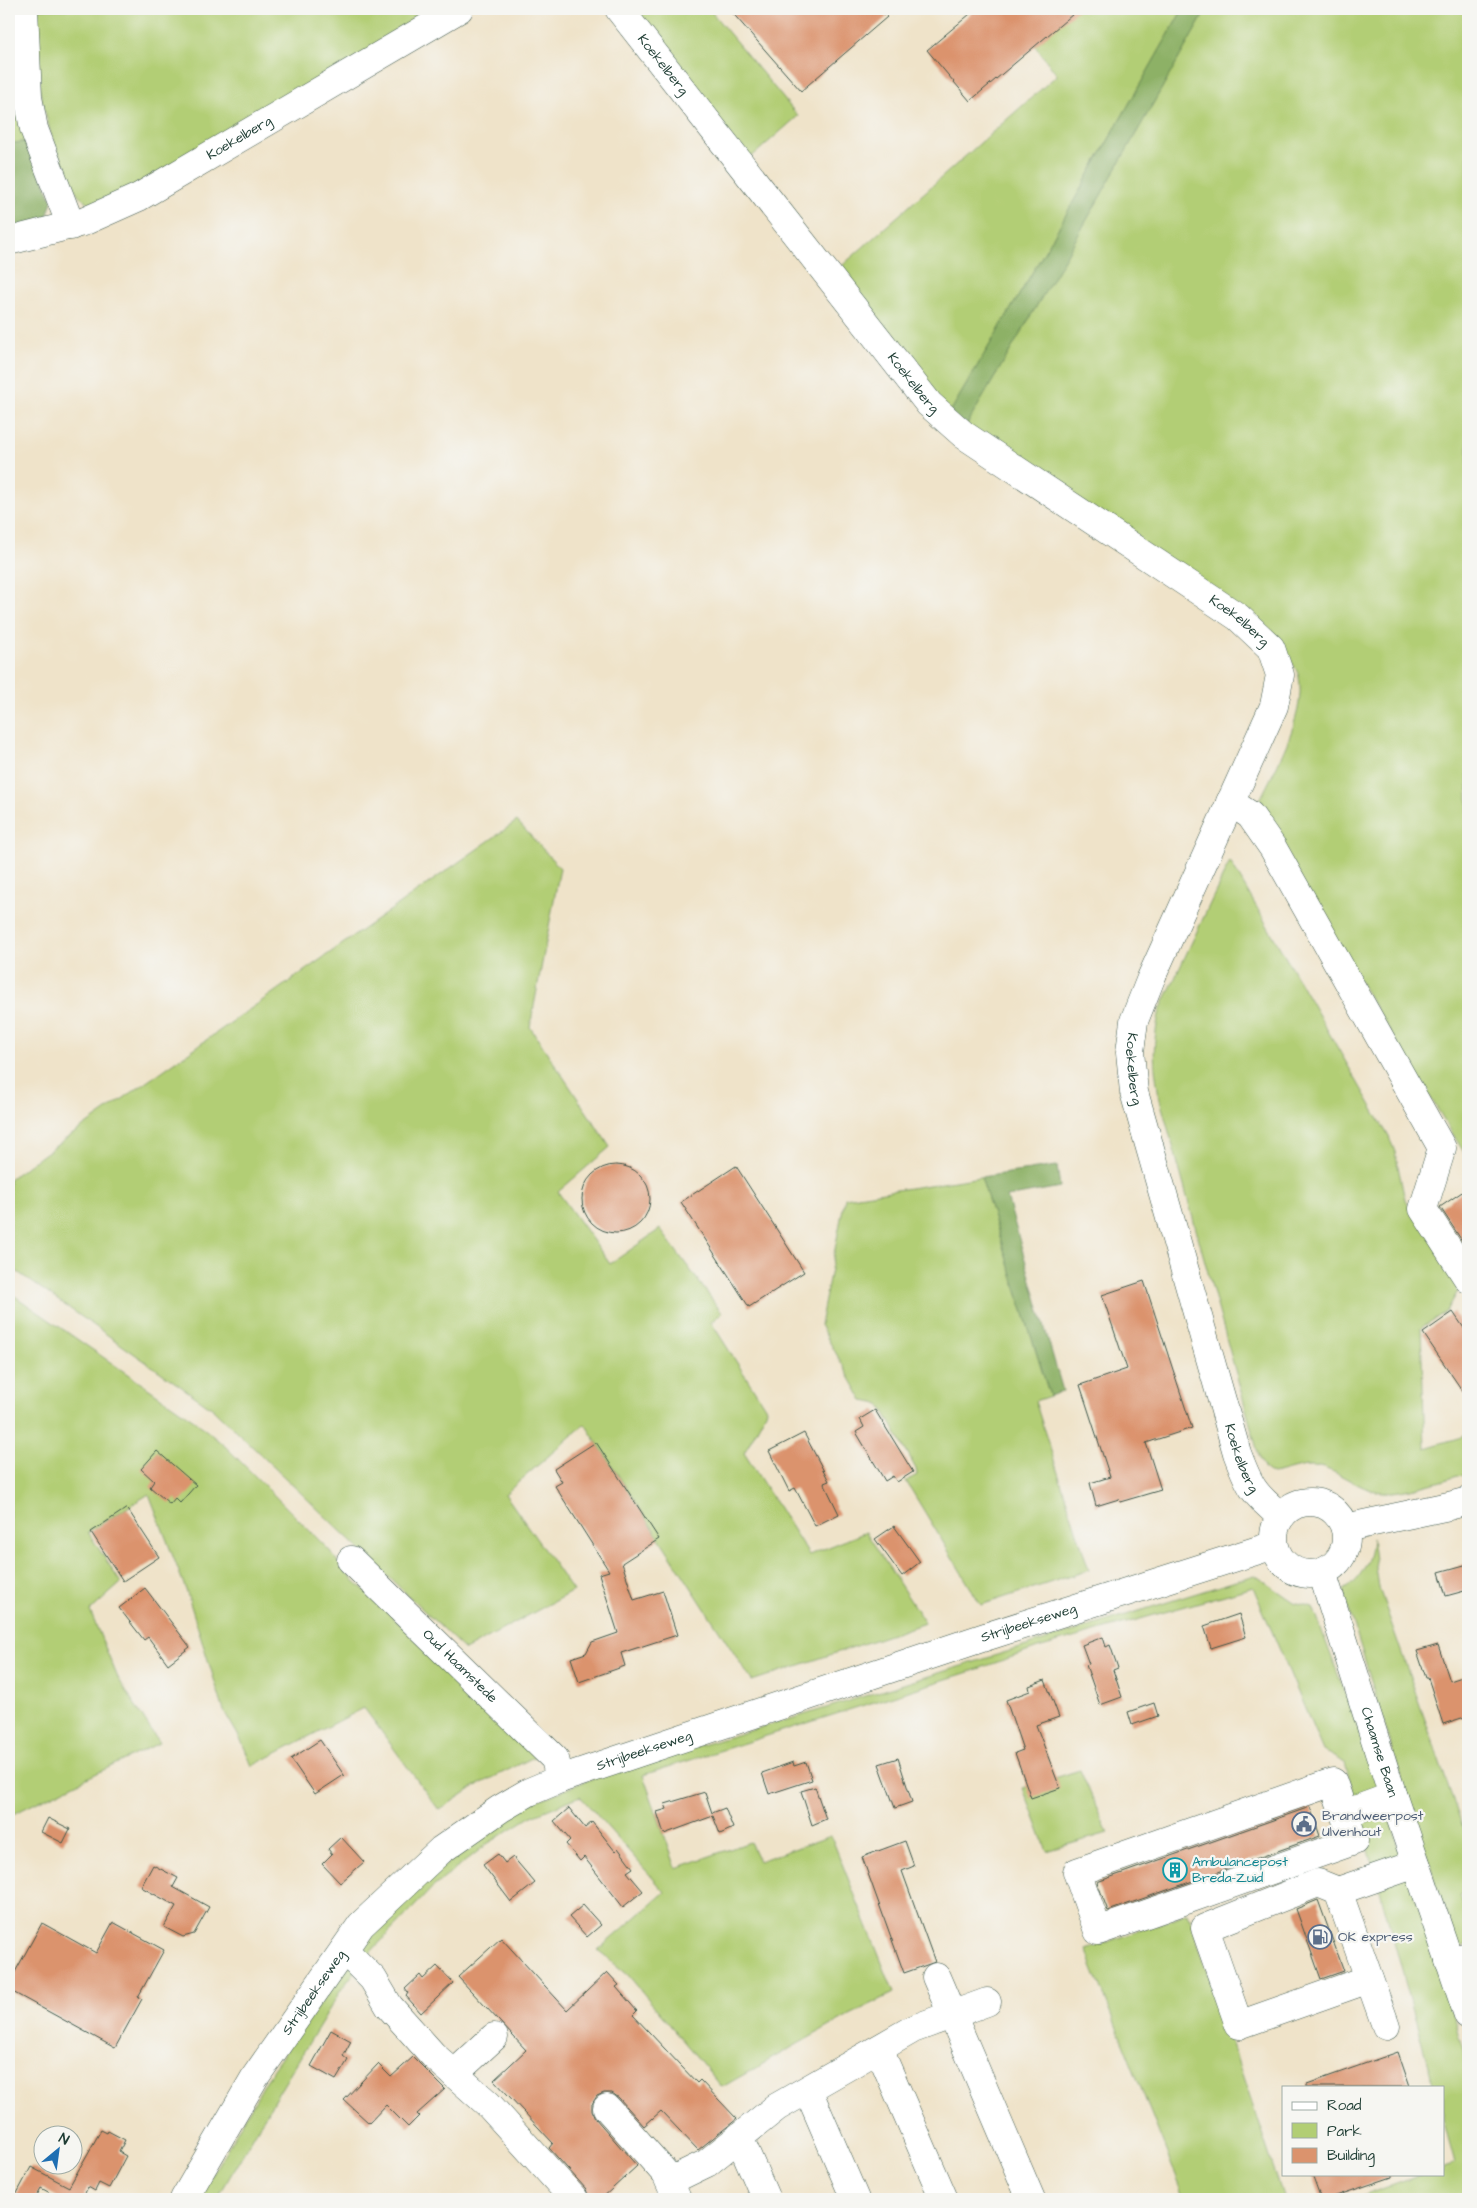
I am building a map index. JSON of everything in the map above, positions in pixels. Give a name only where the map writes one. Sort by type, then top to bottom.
[{"type":"street","points":[[24,9],[28,97],[34,129],[70,226]]},
{"type":"street","name":"Koekelberg","points":[[9,241],[70,226],[139,197],[459,9]]},
{"type":"street","name":"Koekelberg","points":[[619,9],[929,404],[964,435],[1238,617],[1271,648],[1280,675],[1274,706],[1137,1013],[1134,1021],[1130,1052],[1134,1092],[1237,1453],[1248,1483],[1264,1503],[1281,1516]]},
{"type":"street","points":[[1230,802],[1250,815],[1273,848],[1442,1148],[1423,1209],[1468,1279]]},
{"type":"street","points":[[1345,1528],[1468,1501]]},
{"type":"street","points":[[1303,1502],[1317,1502],[1329,1507],[1339,1516],[1345,1528],[1346,1542],[1342,1555],[1334,1566],[1322,1572],[1310,1574],[1292,1569],[1279,1557],[1274,1545],[1274,1530],[1281,1516],[1291,1507],[1303,1502]]},
{"type":"street","name":"Strijbeekseweg","points":[[184,2199],[254,2077],[361,1925],[442,1850],[500,1809],[529,1792],[560,1779],[985,1637],[1274,1545]]},
{"type":"street","name":"Oud Haamstede","points":[[351,1560],[555,1759],[560,1779]]},
{"type":"street","name":"Chaamse Baan","points":[[1322,1572],[1416,1864],[1459,1959],[1468,2015]]},
{"type":"street","points":[[1333,1782],[1344,1814],[1354,1841],[1157,1919],[1098,1931],[1077,1872],[1333,1782]]},
{"type":"street","points":[[1344,1814],[1393,1796]]},
{"type":"street","points":[[1369,1979],[1239,2025],[1205,1928],[1318,1883],[1338,1891],[1416,1864]]},
{"type":"street","points":[[1338,1891],[1386,2026]]},
{"type":"street","points":[[344,1950],[373,1979],[390,2006],[433,2055],[488,2104],[574,2199]]},
{"type":"street","points":[[936,1977],[1031,2199]]},
{"type":"street","points":[[608,2108],[666,2174],[673,2190],[777,2107],[913,2029],[987,2002]]},
{"type":"street","points":[[454,2074],[494,2037]]},
{"type":"street","points":[[879,2049],[944,2199]]},
{"type":"street","points":[[808,2090],[855,2199]]},
{"type":"street","points":[[739,2138],[766,2199]]},
{"type":"green space","points":[[9,9],[12,9],[28,141],[9,144]]},
{"type":"green space","points":[[36,9],[444,9],[136,185],[92,206],[80,197],[72,185],[51,135],[40,92]]},
{"type":"green space","points":[[629,9],[709,9],[798,116],[748,160]]},
{"type":"green space","points":[[1008,9],[1183,9],[1055,234],[949,414],[836,271],[1057,75]]},
{"type":"green space","points":[[1183,9],[1207,9],[1073,244],[966,426],[949,414],[1055,234]]},
{"type":"green space","points":[[1207,9],[1468,9],[1468,1159],[1255,810],[1279,762],[1298,709],[1299,677],[1284,650],[966,426],[1073,244]]},
{"type":"green space","points":[[28,141],[52,201],[45,224],[9,232],[9,144]]},
{"type":"green space","points":[[517,821],[560,868],[530,1027],[610,1147],[558,1192],[610,1264],[660,1229],[722,1313],[711,1322],[767,1410],[744,1453],[809,1555],[866,1532],[925,1623],[752,1681],[585,1424],[505,1494],[573,1591],[465,1650],[213,1409],[9,1266],[9,1179]]},
{"type":"green space","points":[[1230,861],[1389,1137],[1395,1152],[1405,1200],[1462,1284],[1447,1311],[1421,1328],[1425,1448],[1468,1435],[1468,1473],[1401,1491],[1382,1492],[1364,1488],[1332,1471],[1314,1466],[1272,1474],[1265,1469],[1260,1460],[1159,1096],[1155,1062],[1155,1044],[1160,1010]]},
{"type":"green space","points":[[1057,1166],[1060,1187],[1007,1197],[1063,1391],[1050,1396],[981,1177]]},
{"type":"green space","points":[[981,1177],[1050,1396],[1035,1401],[1089,1570],[981,1605],[906,1481],[917,1475],[916,1469],[880,1404],[863,1401],[820,1325],[845,1198]]},
{"type":"green space","points":[[9,1292],[194,1420],[226,1447],[330,1551],[345,1572],[538,1755],[474,1787],[439,1810],[364,1708],[252,1766],[242,1742],[224,1711],[186,1590],[149,1494],[88,1532],[121,1583],[90,1611],[118,1678],[159,1743],[9,1816]]},
{"type":"green space","points":[[1372,1538],[1379,1588],[1468,1843],[1468,1891],[1459,1895],[1468,1919],[1468,1944],[1458,1948],[1413,1815],[1343,1590],[1355,1580],[1364,1568],[1370,1553]]},
{"type":"green space","points":[[1255,1575],[1294,1602],[1313,1607],[1378,1782],[1433,1949],[1468,2067],[1468,2199],[1355,2199],[1418,2176],[1444,2176],[1444,2167],[1455,2163],[1444,2123],[1444,2086],[1434,2086],[1345,1763],[1323,1751],[1253,1587],[1038,1648],[975,1670],[643,1775],[676,1868],[750,1842],[759,1861],[831,1836],[894,1993],[849,2015],[722,2087],[628,1975],[598,1950],[665,1892],[580,1796],[530,1817],[487,1844],[432,1888],[365,1958],[341,1990],[217,2199],[198,2199],[273,2069],[372,1931],[417,1887],[521,1807],[606,1773],[797,1717]]},
{"type":"green space","points":[[1080,1770],[1108,1833],[1047,1851],[1023,1788]]},
{"type":"green space","points":[[1188,1913],[1284,2199],[1185,2199],[1086,1950]]},
{"type":"building","points":[[729,9],[879,9],[887,17],[801,91]]},
{"type":"building","points":[[976,9],[1079,9],[970,101],[927,50]]},
{"type":"building","points":[[609,1165],[623,1165],[635,1170],[645,1180],[650,1192],[650,1206],[645,1218],[635,1228],[623,1233],[609,1233],[597,1228],[587,1218],[582,1206],[582,1192],[587,1180],[597,1170]]},
{"type":"building","points":[[736,1166],[804,1272],[749,1307],[681,1202]]},
{"type":"building","points":[[1468,1188],[1468,1250],[1440,1207]]},
{"type":"building","points":[[1144,1281],[1192,1428],[1146,1443],[1161,1490],[1120,1502],[1119,1499],[1096,1506],[1090,1483],[1110,1477],[1080,1385],[1127,1369],[1102,1295]]},
{"type":"building","points":[[1453,1312],[1468,1334],[1468,1399],[1423,1333]]},
{"type":"building","points":[[875,1410],[913,1472],[897,1482],[893,1476],[885,1481],[856,1432],[864,1427],[860,1419]]},
{"type":"building","points":[[804,1433],[829,1481],[824,1483],[839,1514],[815,1526],[795,1488],[789,1491],[769,1451]]},
{"type":"building","points":[[596,1442],[659,1539],[622,1563],[634,1600],[663,1591],[677,1635],[621,1653],[625,1666],[579,1682],[571,1658],[586,1653],[592,1642],[618,1633],[599,1574],[609,1571],[555,1486],[562,1482],[554,1469]]},
{"type":"building","points":[[157,1451],[196,1485],[180,1503],[175,1498],[170,1504],[150,1487],[154,1481],[141,1469]]},
{"type":"building","points":[[127,1508],[159,1557],[123,1581],[91,1532]]},
{"type":"building","points":[[894,1526],[920,1562],[902,1576],[875,1539]]},
{"type":"building","points":[[1468,1564],[1468,1590],[1446,1596],[1439,1572]]},
{"type":"building","points":[[145,1588],[190,1647],[168,1664],[148,1637],[144,1640],[119,1608]]},
{"type":"building","points":[[1239,1614],[1246,1637],[1211,1648],[1204,1626]]},
{"type":"building","points":[[1103,1637],[1106,1647],[1110,1645],[1118,1668],[1113,1670],[1122,1697],[1100,1705],[1086,1665],[1089,1664],[1082,1645]]},
{"type":"building","points":[[1438,1645],[1450,1681],[1468,1675],[1468,1716],[1443,1724],[1417,1651]]},
{"type":"building","points":[[1045,1680],[1059,1717],[1036,1725],[1060,1788],[1031,1798],[1015,1753],[1023,1750],[1006,1700],[1030,1691],[1029,1686]]},
{"type":"building","points":[[1154,1703],[1158,1716],[1132,1725],[1128,1712]]},
{"type":"building","points":[[320,1740],[344,1775],[315,1794],[291,1759]]},
{"type":"building","points":[[898,1758],[912,1802],[895,1808],[879,1764]]},
{"type":"building","points":[[793,1762],[794,1766],[806,1762],[812,1780],[769,1794],[762,1773]]},
{"type":"building","points":[[815,1787],[826,1819],[812,1825],[801,1791]]},
{"type":"building","points":[[705,1792],[712,1813],[725,1808],[733,1828],[720,1834],[713,1816],[664,1834],[657,1812],[667,1809],[665,1804]]},
{"type":"building","name":"Ambulancepost Breda-Zuid","points":[[1310,1807],[1320,1836],[1108,1911],[1097,1882]]},
{"type":"building","points":[[569,1808],[585,1828],[592,1822],[615,1851],[618,1848],[633,1868],[627,1872],[643,1891],[623,1907],[584,1857],[580,1861],[566,1844],[570,1840],[554,1821]]},
{"type":"building","points":[[48,1818],[70,1829],[63,1843],[41,1832]]},
{"type":"building","points":[[341,1837],[364,1862],[340,1883],[322,1864],[332,1854],[328,1849]]},
{"type":"building","points":[[905,1841],[914,1866],[902,1871],[935,1962],[904,1973],[862,1857]]},
{"type":"building","points":[[498,1854],[505,1863],[513,1857],[535,1883],[511,1902],[483,1865]]},
{"type":"building","points":[[153,1865],[178,1878],[173,1887],[209,1907],[194,1934],[183,1937],[164,1927],[176,1906],[141,1887]]},
{"type":"building","points":[[1318,1900],[1344,1971],[1321,1979],[1296,1909]]},
{"type":"building","points":[[583,1905],[601,1925],[587,1937],[569,1917]]},
{"type":"building","points":[[113,1922],[164,1950],[138,1997],[142,1999],[115,2048],[9,1990],[9,1983],[42,1923],[96,1953]]},
{"type":"building","points":[[501,1938],[567,2010],[607,1972],[619,1985],[616,1987],[637,2011],[633,2015],[697,2083],[700,2080],[737,2119],[698,2150],[661,2111],[644,2126],[619,2098],[612,2093],[604,2093],[597,2096],[592,2104],[595,2118],[637,2166],[601,2199],[589,2199],[586,2189],[549,2148],[553,2143],[494,2080],[526,2050],[458,1977]]},
{"type":"building","points":[[437,1966],[453,1983],[421,2013],[406,1996],[408,1993],[405,1989],[420,1975],[423,1979]]},
{"type":"building","points":[[331,2030],[351,2041],[343,2056],[348,2060],[336,2080],[311,2066]]},
{"type":"building","points":[[1398,2052],[1410,2086],[1307,2086],[1307,2084]]},
{"type":"building","points":[[413,2057],[445,2089],[417,2114],[419,2116],[408,2127],[386,2105],[369,2123],[344,2100],[378,2064],[391,2077]]},
{"type":"building","points":[[101,2130],[107,2133],[108,2131],[125,2140],[119,2152],[126,2156],[109,2188],[99,2183],[95,2191],[88,2187],[84,2195],[92,2199],[61,2199],[41,2188],[35,2199],[14,2199],[31,2167],[32,2176],[48,2176],[69,2187],[75,2176],[82,2176],[82,2164]]},
{"type":"building","points":[[1313,2176],[1392,2176],[1327,2199],[1321,2199]]},
{"type":"place","name":"Brandweerpost Ulvenhout","points":[[1304,1824]]},
{"type":"place","name":"Ambulancepost Breda-Zuid","points":[[1175,1870]]},
{"type":"place","name":"OK express","points":[[1320,1937]]}]
